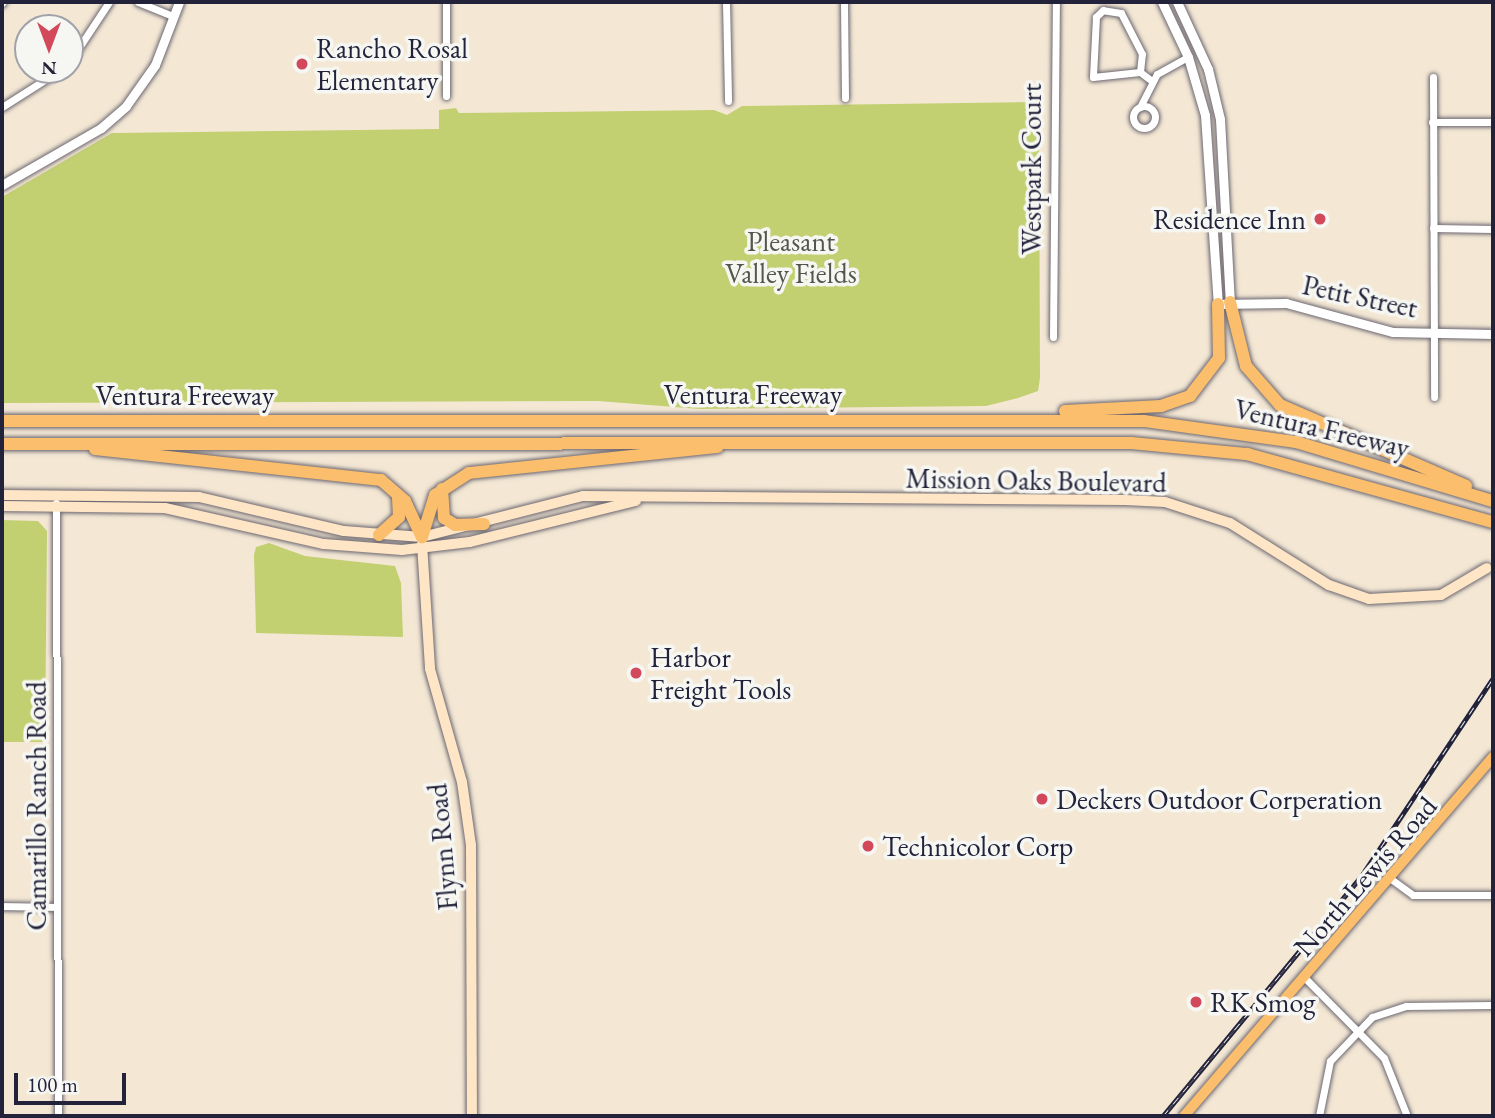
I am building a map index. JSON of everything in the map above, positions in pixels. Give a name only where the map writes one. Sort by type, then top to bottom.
[{"type":"highway","points":[[995,418],[1161,406],[1191,396],[1219,358],[1224,303]]},
{"type":"highway","points":[[1224,303],[1246,366],[1280,405],[1457,480],[1480,496]]},
{"type":"highway","name":"Ventura Freeway","points":[[2,421],[995,418],[1144,421],[1240,432],[1327,450],[1493,500]]},
{"type":"highway","points":[[422,543],[443,485],[469,473],[786,440]]},
{"type":"highway","name":"Ventura Freeway","points":[[2,444],[786,440],[1132,443],[1213,450],[1318,470],[1493,522]]},
{"type":"highway","points":[[74,444],[114,453],[357,475],[397,492],[422,543]]},
{"type":"highway","points":[[443,485],[444,517],[455,525],[484,524]]},
{"type":"highway","points":[[379,535],[399,517],[397,492]]},
{"type":"main road","name":"Mission Oaks Boulevard","points":[[2,495],[165,508],[338,546],[422,543],[636,501]]},
{"type":"main road","name":"Mission Oaks Boulevard","points":[[2,506],[56,501],[199,497],[422,543],[583,496],[636,501],[1163,502],[1247,531],[1338,589],[1391,601],[1441,595],[1490,565]]},
{"type":"main road","name":"Flynn Road","points":[[422,543],[430,669],[462,782],[471,845],[472,1116]]},
{"type":"main road","name":"North Lewis Road","points":[[1184,1116],[1306,979],[1493,757]]},
{"type":"street","points":[[84,40],[109,2]]},
{"type":"street","points":[[138,2],[173,16]]},
{"type":"street","points":[[2,185],[102,128],[126,106],[155,65],[179,2]]},
{"type":"street","points":[[446,2],[446,96]]},
{"type":"street","points":[[726,2],[728,100]]},
{"type":"street","points":[[844,2],[845,98]]},
{"type":"street","name":"Westpark Court","points":[[1053,337],[1056,2]]},
{"type":"street","points":[[1162,2],[1188,57],[1208,141],[1224,303]]},
{"type":"street","points":[[1177,2],[1205,60],[1220,119],[1224,303]]},
{"type":"street","points":[[1139,72],[1142,54],[1121,13],[1103,10],[1096,17],[1093,77],[1139,72],[1152,81]]},
{"type":"street","points":[[1139,112],[1152,81],[1188,57]]},
{"type":"street","points":[[1433,77],[1434,397]]},
{"type":"street","points":[[2,107],[38,84]]},
{"type":"street","points":[[1432,122],[1493,122]]},
{"type":"street","points":[[1433,228],[1493,229]]},
{"type":"street","name":"Petit Street","points":[[1224,303],[1286,303],[1369,327],[1434,334],[1493,334]]},
{"type":"street","name":"Camarillo Ranch Road","points":[[56,501],[58,1116]]},
{"type":"street","points":[[1391,879],[1413,894],[1493,895]]},
{"type":"street","points":[[2,906],[57,907]]},
{"type":"street","points":[[1306,979],[1359,1027],[1392,1069],[1407,1116]]},
{"type":"street","points":[[1319,1116],[1330,1061],[1359,1027],[1400,1007],[1493,1005]]},
{"type":"green space","name":"Pleasant Valley Fields","points":[[1039,102],[1040,378],[1038,391],[1018,398],[986,406],[700,409],[598,401],[2,403],[2,197],[112,133],[439,129],[439,110],[456,108],[459,113],[714,110],[727,115],[742,106]]},
{"type":"green space","points":[[2,520],[38,521],[47,531],[45,742],[2,742]]},
{"type":"green space","points":[[269,543],[305,556],[395,566],[401,583],[403,637],[256,633],[254,555],[256,547]]},
{"type":"railway","points":[[1163,1116],[1363,874],[1493,678]]},
{"type":"place","name":"Rancho Rosal Elementary","points":[[302,64]]},
{"type":"place","name":"Residence Inn","points":[[1320,219]]},
{"type":"place","name":"Harbor Freight Tools","points":[[636,673]]},
{"type":"place","name":"Deckers Outdoor Corperation","points":[[1042,799]]},
{"type":"place","name":"Technicolor Corp","points":[[868,846]]},
{"type":"place","name":"RK Smog","points":[[1196,1002]]}]
